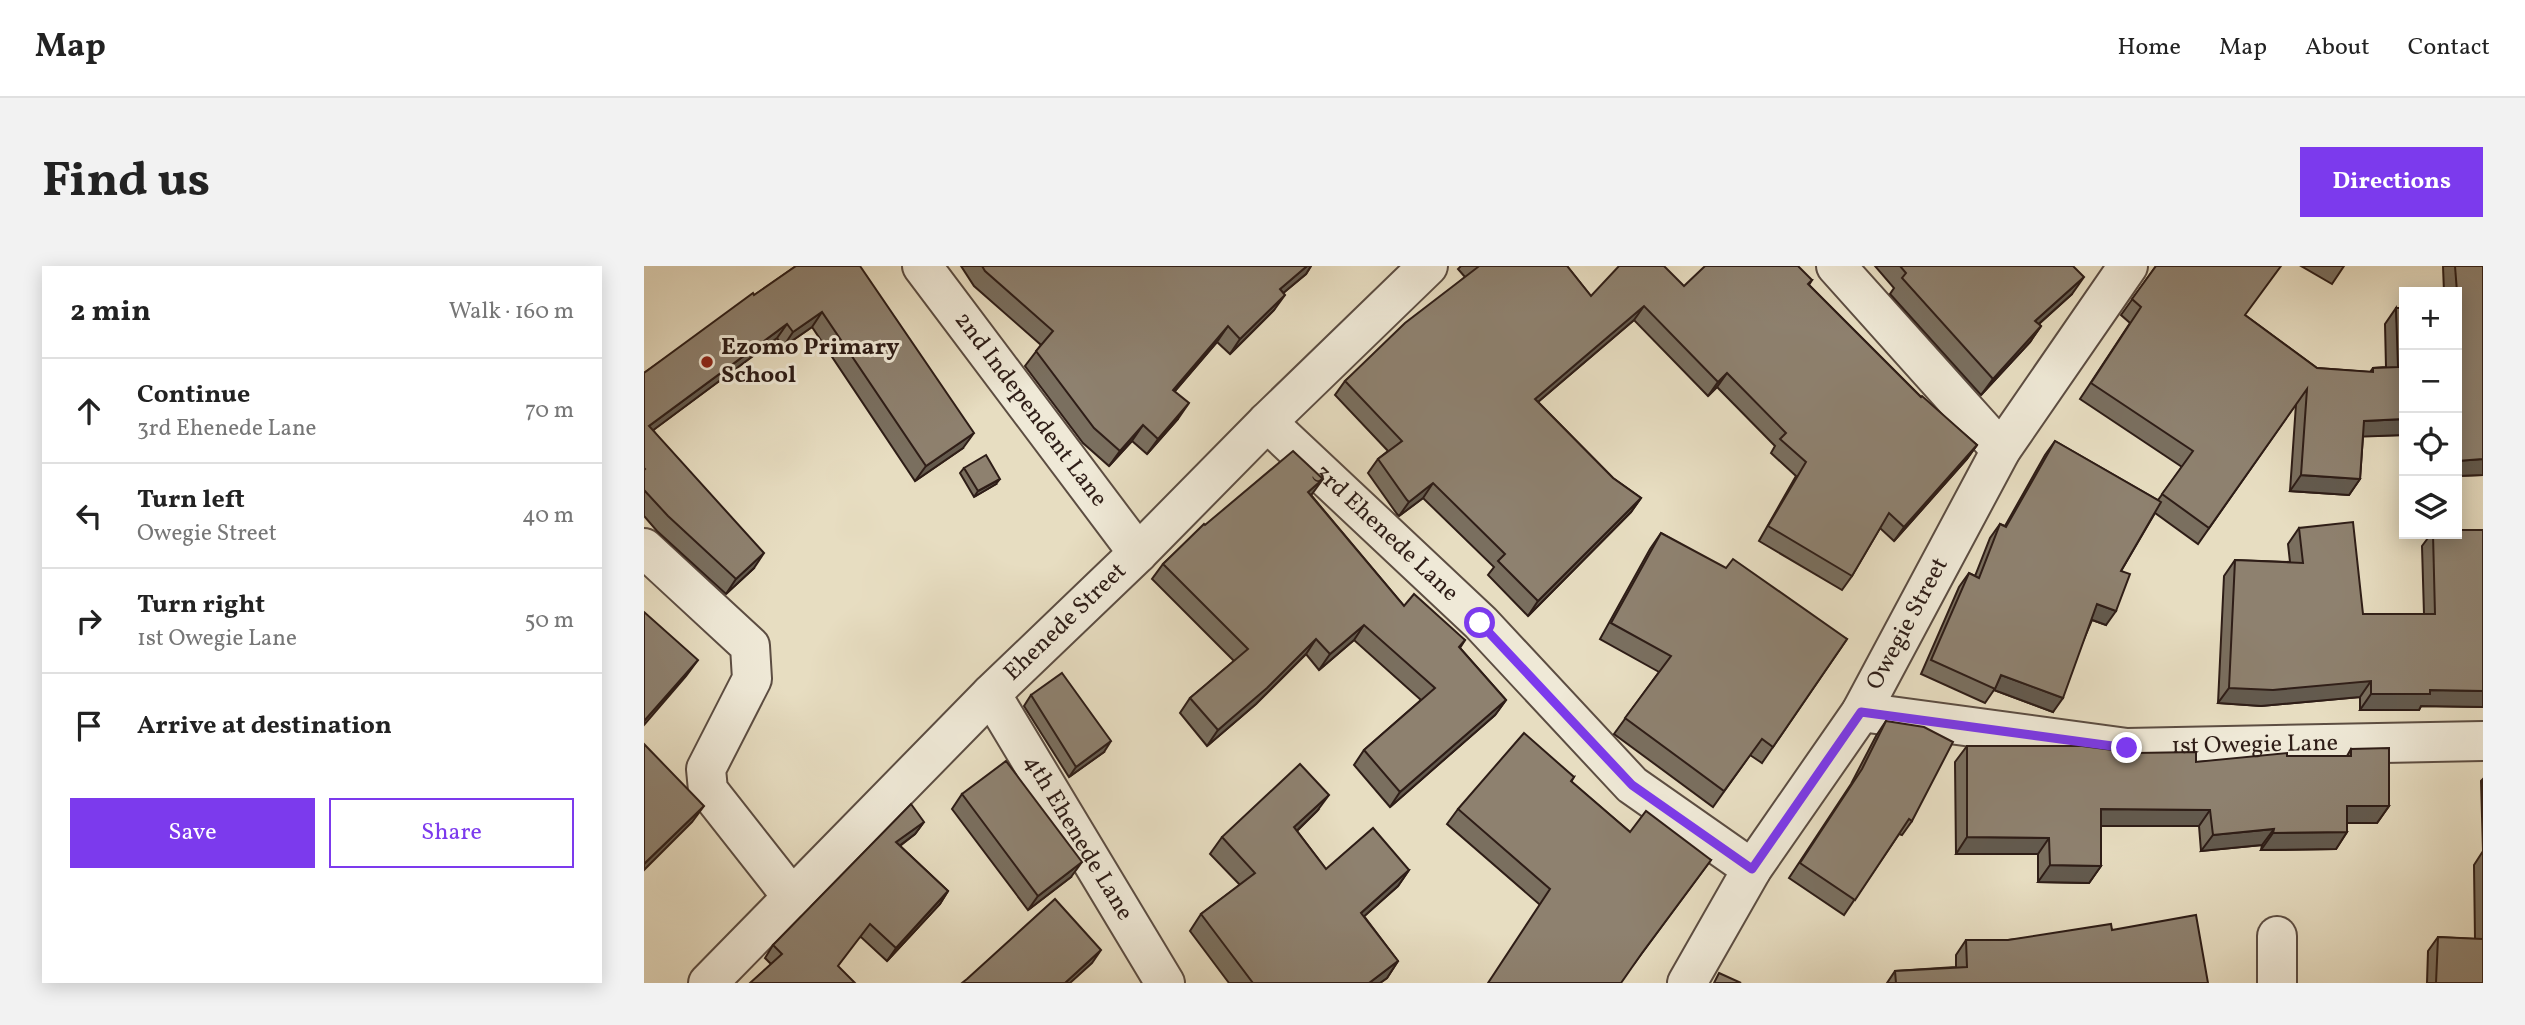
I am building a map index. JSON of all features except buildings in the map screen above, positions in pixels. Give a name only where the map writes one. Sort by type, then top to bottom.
[{"type":"street","name":"2nd Independent Lane","points":[[922,266],[1138,553]]},
{"type":"street","name":"Ehenede Street","points":[[708,983],[991,694],[1138,553],[1267,422],[1428,266]]},
{"type":"street","points":[[1836,266],[2001,450]]},
{"type":"street","name":"Owegie Street","points":[[1687,983],[1752,869],[1861,712],[2001,450],[2128,266]]},
{"type":"street","name":"3rd Ehenede Lane","points":[[1267,422],[1480,623],[1632,785],[1752,869]]},
{"type":"street","points":[[644,548],[750,646],[752,679],[706,769],[708,790],[793,898]]},
{"type":"street","name":"4th Ehenede Lane","points":[[991,694],[1165,983]]},
{"type":"street","name":"1st Owegie Lane","points":[[1861,712],[2127,748],[2483,741]]},
{"type":"street","points":[[2277,936],[2277,983]]},
{"type":"place","name":"Ezomo Primary School","points":[[707,362]]},
{"type":"route","points":[[1480,623],[1632,785],[1752,869],[1861,712],[2127,748]]}]
